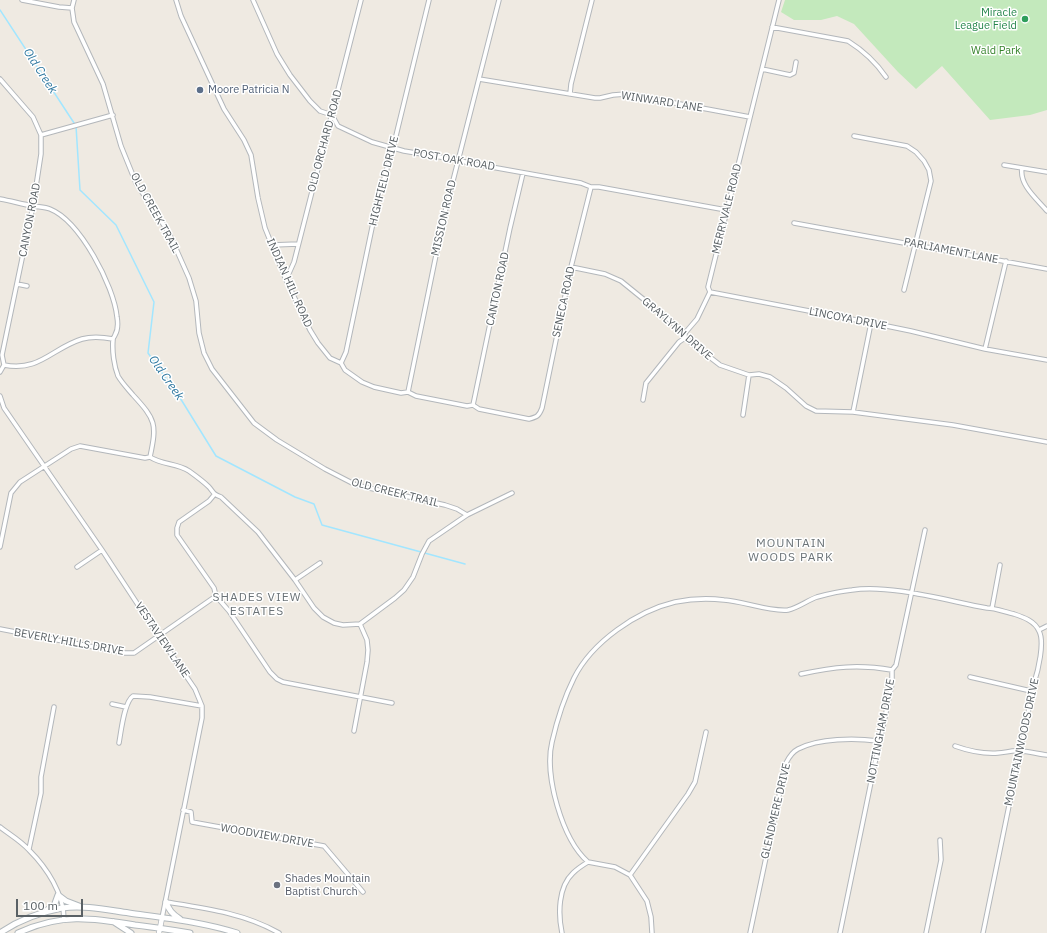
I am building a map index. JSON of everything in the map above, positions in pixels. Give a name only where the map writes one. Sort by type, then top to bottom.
[{"type":"main road","points":[[45,912],[54,906],[58,895],[66,901],[82,907]]},
{"type":"main road","points":[[166,902],[168,910],[184,921]]},
{"type":"main road","points":[[0,933],[30,917],[45,912],[64,908],[82,907],[184,921],[213,926],[238,933]]},
{"type":"main road","points":[[18,933],[44,924],[72,918],[88,918],[159,931],[190,933]]},
{"type":"main road","points":[[111,921],[131,933]]},
{"type":"main road","points":[[211,933],[213,926]]},
{"type":"street","points":[[22,0],[58,7],[72,8]]},
{"type":"street","name":"OLD CREEK TRAIL","points":[[74,0],[72,8],[74,22],[103,84],[121,146],[136,183],[169,233],[189,278],[196,301],[199,333],[204,353],[212,369],[254,423],[277,440],[324,470],[356,485],[445,505],[457,509],[467,515]]},
{"type":"street","name":"INDIAN HILL ROAD","points":[[176,0],[181,16],[224,109],[244,140],[251,155],[258,198],[265,228],[286,280],[310,330],[330,358],[341,362],[345,370],[362,382],[374,387],[401,393],[408,392],[416,396],[467,406],[473,405],[479,409],[530,419],[536,417]]},
{"type":"street","name":"POST OAK ROAD","points":[[253,0],[277,54],[290,75],[310,101],[320,110],[332,115],[338,126],[372,142],[404,151],[458,160],[591,187],[726,210]]},
{"type":"street","name":"OLD ORCHARD ROAD","points":[[286,280],[294,262],[361,0]]},
{"type":"street","name":"HIGHFIELD DRIVE","points":[[341,362],[346,352],[378,199],[429,0]]},
{"type":"street","name":"MISSION ROAD","points":[[408,392],[444,216],[499,0]]},
{"type":"street","points":[[570,94],[571,84],[592,0]]},
{"type":"street","name":"MERRYVALE ROAD","points":[[643,400],[646,384],[679,342],[685,338],[685,333],[697,319],[710,292],[708,286],[779,0]]},
{"type":"street","points":[[772,26],[848,41],[859,47],[874,61],[886,77]]},
{"type":"street","points":[[762,69],[790,75],[794,73],[796,62]]},
{"type":"street","name":"CANYON ROAD","points":[[0,79],[34,117],[41,135],[41,154],[33,206],[2,354],[4,365]]},
{"type":"street","name":"WINWARD LANE","points":[[479,79],[600,98],[613,94],[626,94],[750,117]]},
{"type":"street","points":[[41,135],[113,115]]},
{"type":"street","points":[[854,136],[907,146],[916,152],[924,161],[929,170],[931,181],[904,290]]},
{"type":"street","points":[[1004,165],[1047,172]]},
{"type":"street","points":[[1022,168],[1021,172],[1024,182],[1047,210]]},
{"type":"street","name":"CANTON ROAD","points":[[473,405],[523,173]]},
{"type":"street","name":"SENECA ROAD","points":[[536,417],[540,414],[542,408],[571,267],[591,187]]},
{"type":"street","points":[[0,199],[50,209],[60,214],[76,231],[96,258],[112,296],[117,316],[116,334],[113,339],[113,359],[118,376],[148,411],[154,425],[154,436],[150,457]]},
{"type":"street","name":"PARLIAMENT LANE","points":[[794,223],[1047,269]]},
{"type":"street","points":[[272,245],[298,244]]},
{"type":"street","points":[[985,349],[1006,261]]},
{"type":"street","name":"GRAYLYNN DRIVE","points":[[571,267],[605,274],[621,281],[684,332],[685,338],[720,365],[749,375],[759,374],[770,377],[786,388],[806,406],[816,411],[853,412],[919,420],[1047,442]]},
{"type":"street","points":[[17,284],[27,286]]},
{"type":"street","name":"LINCOYA DRIVE","points":[[710,292],[912,331],[985,349],[1047,360]]},
{"type":"street","points":[[853,412],[871,323]]},
{"type":"street","points":[[0,372],[4,365],[19,366],[34,364],[73,342],[83,339],[100,337],[113,339]]},
{"type":"street","points":[[743,415],[749,375]]},
{"type":"street","name":"VESTAVIEW LANE","points":[[0,396],[4,408],[46,467],[195,689],[202,706],[202,718],[162,918]]},
{"type":"street","points":[[0,547],[11,494],[20,482],[46,467],[71,449],[80,446],[145,458],[150,457],[155,460],[178,465],[188,470],[209,487],[214,495],[221,497],[258,532],[295,580],[314,608],[323,617],[339,624],[360,624],[404,590],[413,577],[429,541],[467,515],[512,493]]},
{"type":"street","points":[[214,495],[209,501],[179,522],[177,528],[178,535],[214,588],[216,596],[229,611],[270,672],[277,679],[284,682],[392,703]]},
{"type":"street","name":"NOTTINGHAM DRIVE","points":[[840,933],[877,755],[878,741],[881,736],[892,684],[892,670],[896,665],[925,530]]},
{"type":"street","points":[[77,567],[102,550]]},
{"type":"street","points":[[295,580],[320,563]]},
{"type":"street","points":[[992,608],[1000,565]]},
{"type":"street","points":[[652,933],[651,917],[647,901],[630,875],[615,867],[588,862],[574,844],[557,808],[550,768],[551,746],[556,726],[574,677],[586,659],[608,636],[640,616],[662,606],[691,600],[724,600],[788,610],[817,597],[854,589],[879,589],[912,593],[992,608],[1024,617],[1032,622],[1039,630],[1047,626]]},
{"type":"street","name":"BEVERLY HILLS DRIVE","points":[[0,629],[125,653],[134,652],[216,596]]},
{"type":"street","points":[[354,731],[368,650],[367,640],[360,624]]},
{"type":"street","name":"MOUNTAINWOODS DRIVE","points":[[983,933],[1031,698],[1031,690],[1034,684],[1040,656],[1041,641],[1039,630]]},
{"type":"street","points":[[801,674],[827,669],[856,666],[892,670]]},
{"type":"street","points":[[970,677],[1031,690]]},
{"type":"street","points":[[119,743],[126,707],[128,701],[133,696],[150,697],[202,706]]},
{"type":"street","points":[[112,704],[126,707]]},
{"type":"street","points":[[29,849],[41,793],[41,777],[54,707]]},
{"type":"street","points":[[630,875],[695,782],[706,732]]},
{"type":"street","name":"GLENDMERE DRIVE","points":[[750,933],[786,762],[797,749],[815,743],[858,738],[878,741]]},
{"type":"street","points":[[955,746],[984,753],[1020,750],[1047,755]]},
{"type":"street","name":"WOODVIEW DRIVE","points":[[183,810],[191,812],[192,822],[324,846],[363,892]]},
{"type":"street","points":[[0,827],[29,849],[49,874],[64,908],[64,920]]},
{"type":"street","points":[[926,933],[941,860],[940,840]]},
{"type":"street","points":[[562,933],[560,905],[564,885],[572,873],[588,862]]},
{"type":"street","points":[[166,902],[222,911],[240,916],[279,933]]},
{"type":"street","points":[[159,931],[162,918]]},
{"type":"green space","name":"Wald Park","points":[[785,0],[1047,0],[1047,110],[1030,115],[990,120],[942,66],[916,89],[898,72],[854,24],[837,16],[821,20],[794,20],[781,12]]},
{"type":"waterway","name":"Old Creek","points":[[0,10],[76,126],[80,190],[116,225],[154,302],[148,353],[182,401],[216,456],[295,497],[314,504],[322,525],[465,564]]},
{"type":"place","name":"Miracle League Field","points":[[1025,19]]},
{"type":"place","name":"Moore Patricia N","points":[[200,90]]},
{"type":"place","name":"Shades Mountain Baptist Church","points":[[277,885]]},
{"type":"district","name":"MOUNTAIN WOODS PARK","points":[[791,551]]},
{"type":"district","name":"SHADES VIEW ESTATES","points":[[257,605]]}]
